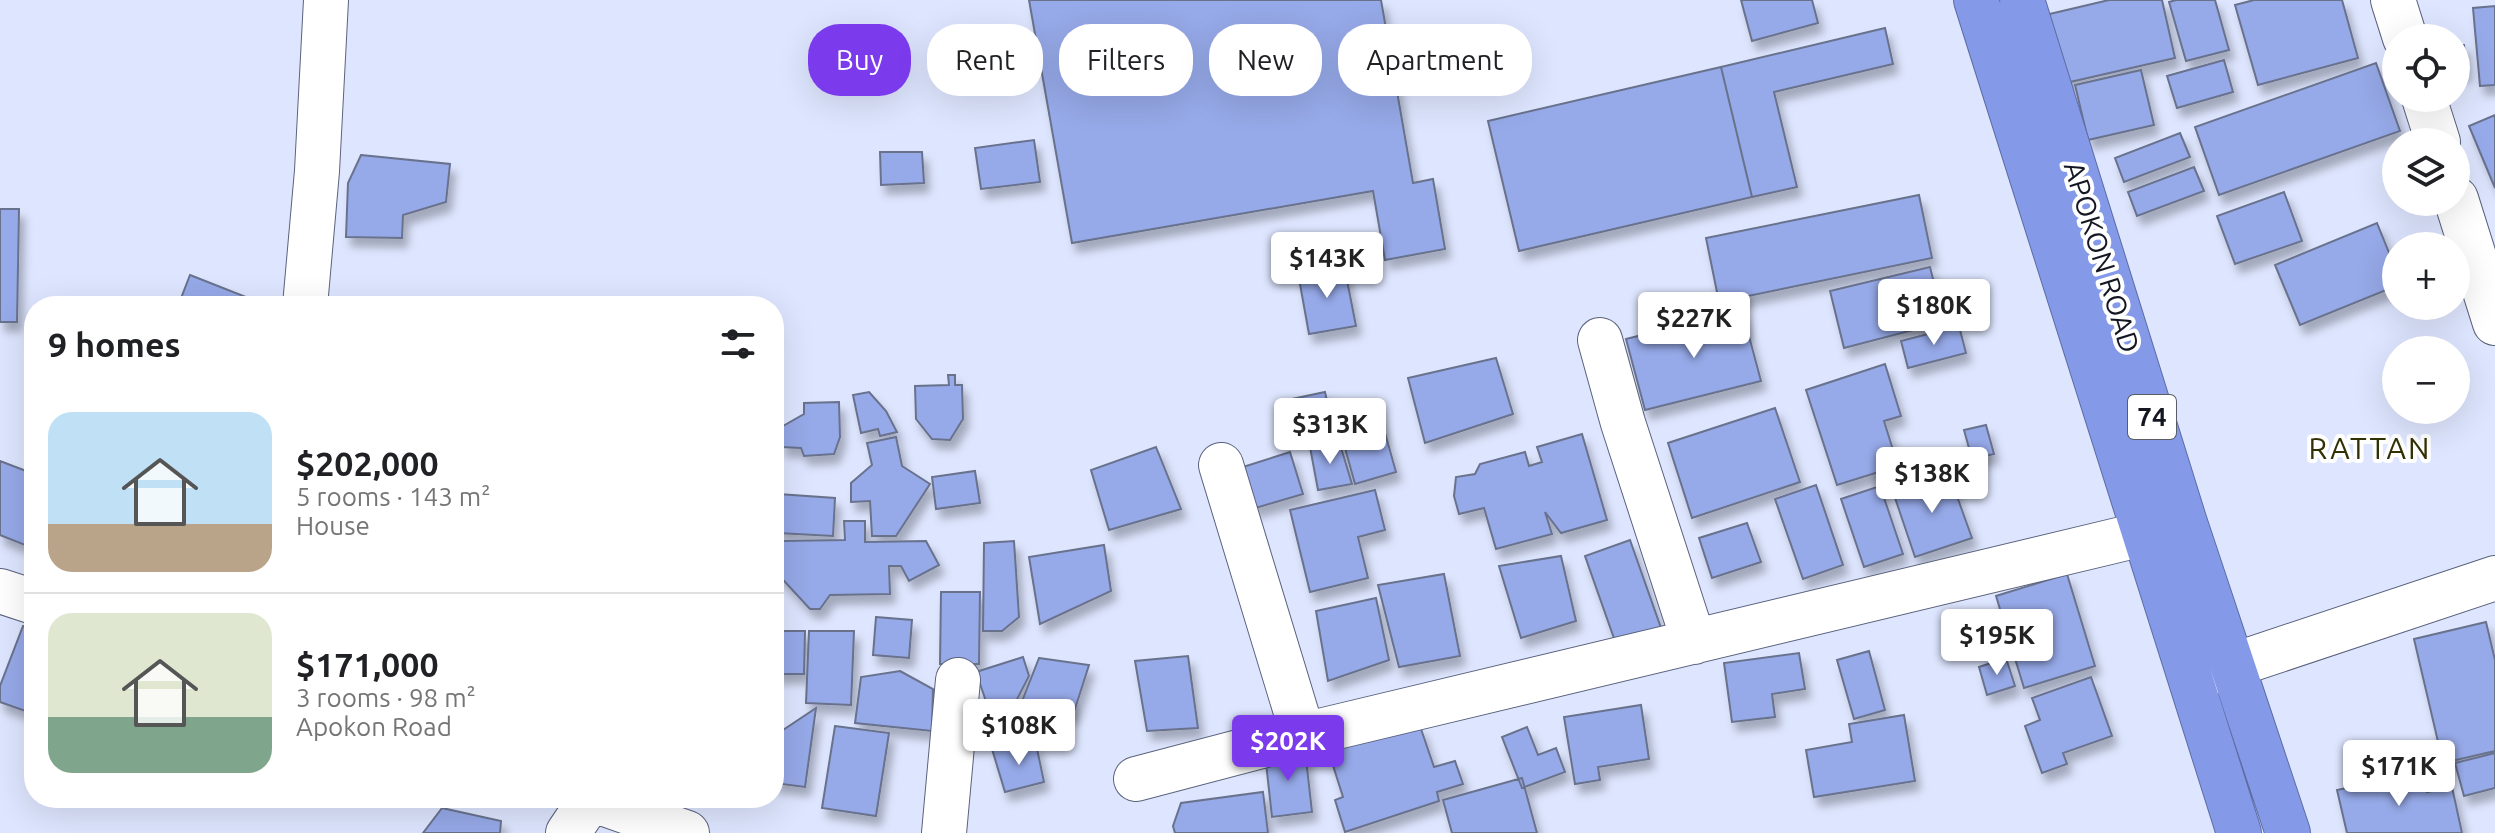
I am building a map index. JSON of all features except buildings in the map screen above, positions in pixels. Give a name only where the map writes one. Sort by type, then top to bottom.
[{"type":"highway","name":"APOKON ROAD","points":[[1978,0],[2239,833]]},
{"type":"highway","name":"APOKON ROAD","points":[[2022,0],[2184,520],[2288,833]]},
{"type":"street","points":[[306,296],[317,171],[326,0]]},
{"type":"street","points":[[2393,0],[2401,24]]},
{"type":"street","points":[[2461,216],[2495,323]]},
{"type":"street","points":[[1600,340],[1623,423],[1694,642]]},
{"type":"street","points":[[1221,465],[1303,735]]},
{"type":"street","points":[[1136,779],[1303,735],[2143,534],[2184,520]]},
{"type":"street","points":[[2190,680],[2495,578]]},
{"type":"street","points":[[0,591],[24,599]]},
{"type":"street","points":[[944,833],[958,680]]},
{"type":"street","points":[[583,810],[687,833]]},
{"type":"district","name":"RATTAN","points":[[2370,449]]}]
